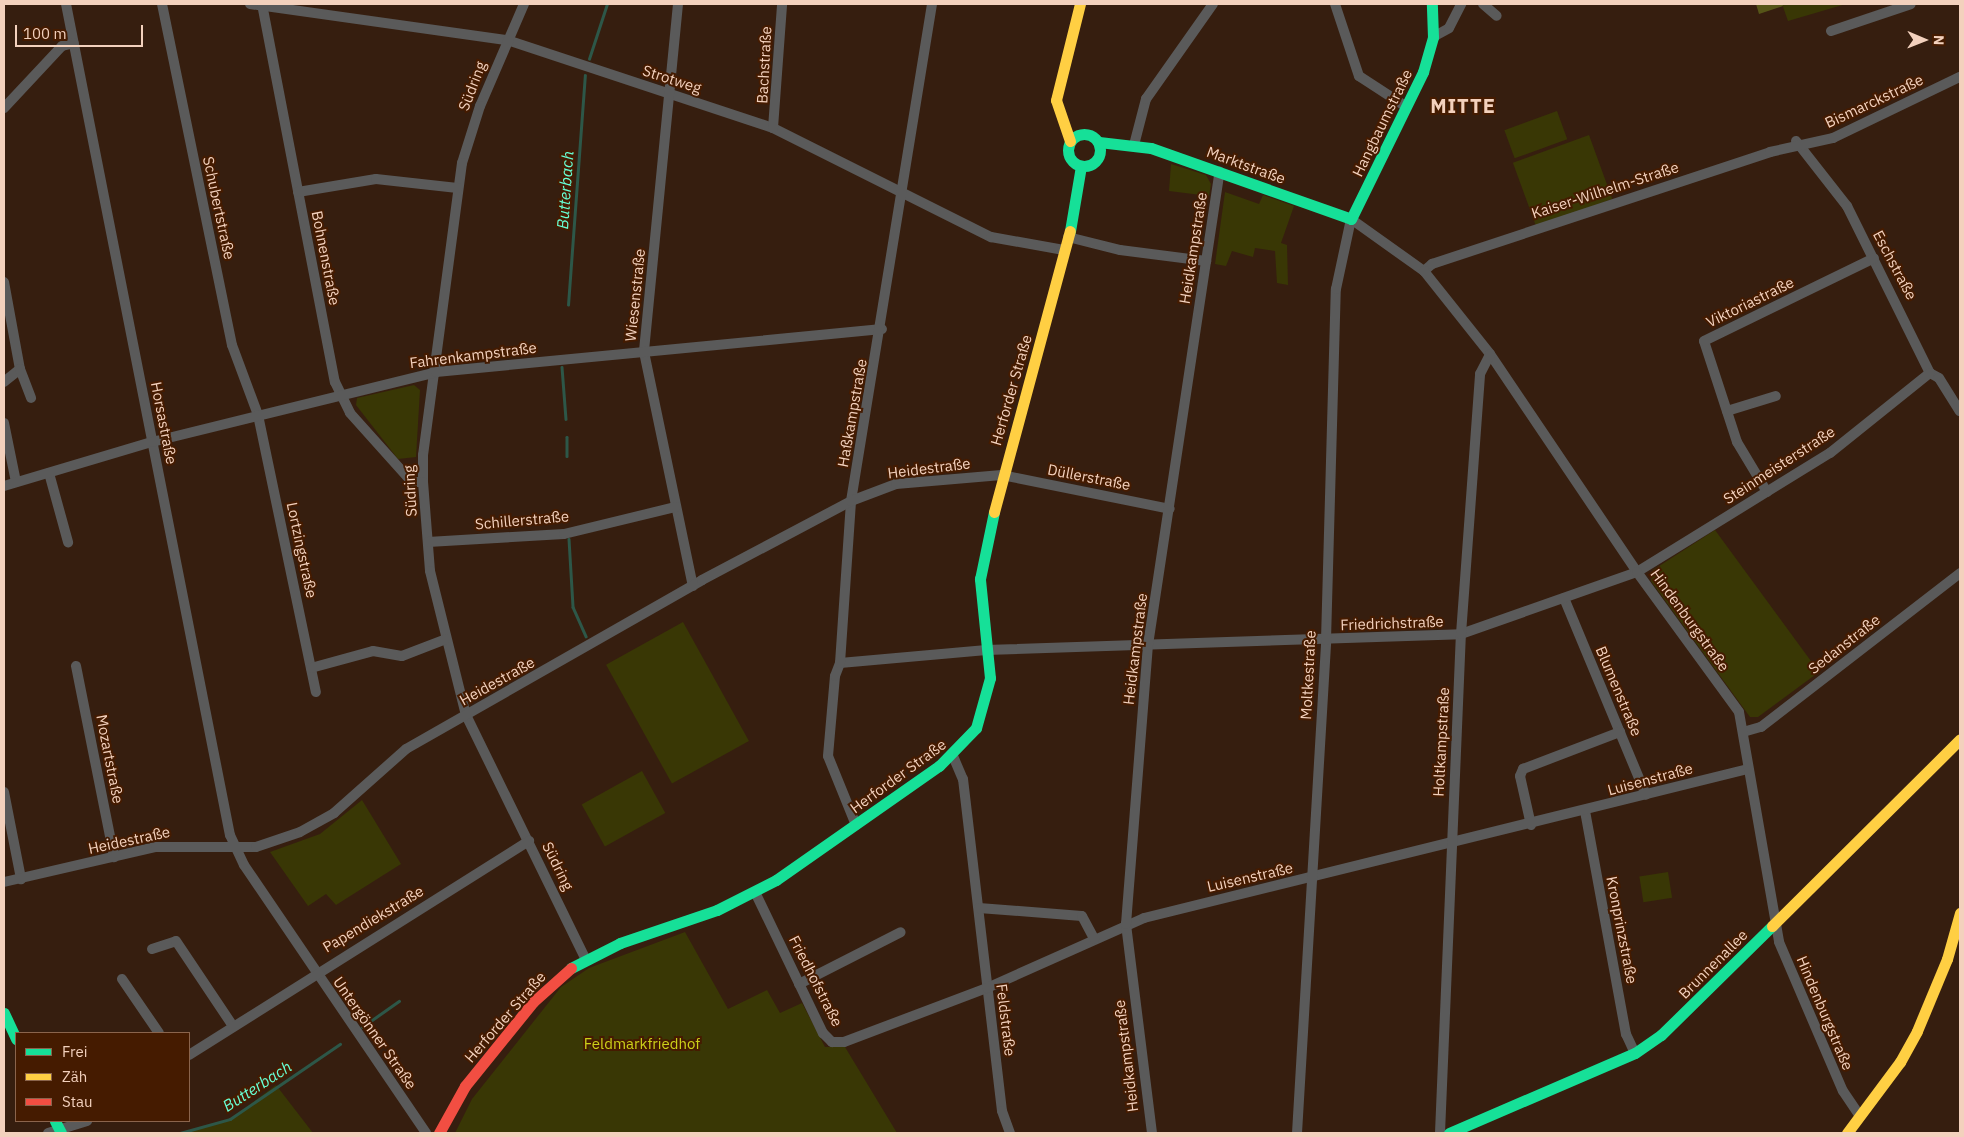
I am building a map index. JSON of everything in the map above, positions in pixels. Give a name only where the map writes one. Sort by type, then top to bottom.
[{"type":"main road","points":[[1080,4],[1058,90],[1058,114],[1075,137],[1068,154],[1091,162],[1132,145]]},
{"type":"main road","name":"Hangbaumstraße","points":[[1351,219],[1423,72],[1433,37],[1432,4]]},
{"type":"main road","name":"Marktstraße","points":[[1075,137],[1087,133],[1099,142],[1132,145],[1220,171],[1351,219]]},
{"type":"main road","name":"Herforder Straße","points":[[439,1133],[465,1086],[533,1002],[585,958],[755,892],[856,825],[953,756],[976,728],[984,709],[990,678],[980,579],[1002,474],[1064,250],[1099,142]]},
{"type":"main road","name":"Brunnenallee","points":[[1449,1133],[1635,1053],[1671,1027],[1956,747],[1960,739]]},
{"type":"main road","points":[[1847,1133],[1917,1031],[1947,959],[1960,912]]},
{"type":"main road","points":[[4,1013],[15,1037]]},
{"type":"street","name":"Horsastraße","points":[[66,4],[152,442],[235,848]]},
{"type":"street","name":"Schubertstraße","points":[[162,4],[232,345],[258,416]]},
{"type":"street","name":"Strotweg","points":[[250,4],[262,4],[507,40],[773,128],[992,238],[1064,250]]},
{"type":"street","name":"Bohnenstraße","points":[[262,4],[298,192],[341,396],[350,413],[412,482],[423,482]]},
{"type":"street","name":"Südring","points":[[524,4],[480,106],[458,188],[423,482],[428,542],[446,639],[466,715],[585,958]]},
{"type":"street","name":"Wiesenstraße","points":[[678,4],[671,95],[644,352],[693,586]]},
{"type":"street","name":"Bachstraße","points":[[773,128],[782,4]]},
{"type":"street","name":"Haßkampstraße","points":[[856,825],[828,756],[834,676],[840,664],[851,501],[882,329],[932,4]]},
{"type":"street","points":[[1132,145],[1146,99],[1214,4]]},
{"type":"street","points":[[1433,37],[1449,28],[1461,4]]},
{"type":"street","points":[[1483,4],[1497,16]]},
{"type":"street","points":[[1831,31],[1911,4]]},
{"type":"street","points":[[1337,5],[1359,76],[1405,106]]},
{"type":"street","points":[[4,108],[62,46],[74,42]]},
{"type":"street","name":"Bismarckstraße","points":[[1795,140],[1833,138],[1960,77]]},
{"type":"street","name":"Eschstraße","points":[[1795,140],[1847,206],[1930,373],[1939,378],[1960,410]]},
{"type":"street","name":"Kaiser-Wilhelm-Straße","points":[[1424,271],[1575,215],[1795,140]]},
{"type":"street","name":"Heidkampstraße","points":[[1152,1133],[1126,924],[1148,645],[1220,171]]},
{"type":"street","points":[[298,192],[376,179],[458,188]]},
{"type":"street","name":"Hindenburgstraße","points":[[1351,219],[1424,271],[1490,354],[1637,572],[1740,712],[1774,924],[1843,1091],[1860,1116]]},
{"type":"street","name":"Moltkestraße","points":[[1297,1133],[1326,640],[1336,289],[1351,219]]},
{"type":"street","points":[[1068,237],[1120,250],[1206,261]]},
{"type":"street","name":"Viktoriastraße","points":[[1767,492],[1737,442],[1704,341],[1874,258]]},
{"type":"street","points":[[4,282],[20,369],[31,398]]},
{"type":"street","name":"Fahrenkampstraße","points":[[4,486],[152,442],[436,372],[882,329]]},
{"type":"street","name":"Holtkampstraße","points":[[1440,1133],[1461,634],[1480,374],[1490,354]]},
{"type":"street","points":[[4,382],[20,369]]},
{"type":"street","name":"Steinmeisterstraße","points":[[1637,572],[1830,453],[1930,373]]},
{"type":"street","points":[[1727,411],[1776,396]]},
{"type":"street","name":"Lortzingstraße","points":[[258,416],[316,692]]},
{"type":"street","points":[[4,423],[16,482]]},
{"type":"street","points":[[49,473],[68,542]]},
{"type":"street","name":"Heidestraße","points":[[4,882],[166,845],[235,848],[269,844],[319,822],[389,760],[693,586],[851,501],[896,484],[1002,474]]},
{"type":"street","name":"Düllerstraße","points":[[1002,474],[1170,509]]},
{"type":"street","name":"Schillerstraße","points":[[428,542],[564,534],[676,507]]},
{"type":"street","name":"Friedrichstraße","points":[[840,664],[986,650],[1461,634],[1637,572]]},
{"type":"street","name":"Sedanstraße","points":[[1743,732],[1761,727],[1960,573]]},
{"type":"street","name":"Blumenstraße","points":[[1564,598],[1646,795]]},
{"type":"street","points":[[311,668],[373,651],[402,656],[446,639]]},
{"type":"street","name":"Mozartstraße","points":[[76,666],[114,858]]},
{"type":"street","points":[[1531,825],[1520,776],[1524,769],[1620,732]]},
{"type":"street","name":"Feldstraße","points":[[953,756],[963,780],[1002,1111],[1010,1133]]},
{"type":"street","name":"Luisenstraße","points":[[987,988],[1126,924],[1531,825],[1748,769]]},
{"type":"street","points":[[4,792],[21,879]]},
{"type":"street","name":"Kronprinzstraße","points":[[1585,811],[1626,1034],[1635,1053]]},
{"type":"street","name":"Papendiekstraße","points":[[190,1053],[315,972],[529,841]]},
{"type":"street","name":"Untergönner Straße","points":[[235,848],[315,972],[426,1133]]},
{"type":"street","name":"Friedhofstraße","points":[[755,892],[823,1033],[832,1042],[844,1042],[987,988]]},
{"type":"street","points":[[979,908],[1082,916],[1094,939]]},
{"type":"street","points":[[799,984],[901,932]]},
{"type":"street","points":[[152,948],[176,941],[233,1026]]},
{"type":"street","points":[[122,979],[158,1032]]},
{"type":"street","points":[[48,1133],[83,1122]]},
{"type":"green space","points":[[1782,4],[1846,4],[1788,21]]},
{"type":"green space","points":[[1557,111],[1567,139],[1515,158],[1504,130]]},
{"type":"green space","points":[[1589,135],[1612,199],[1536,227],[1513,163]]},
{"type":"green space","points":[[1171,164],[1206,175],[1211,184],[1209,196],[1169,191]]},
{"type":"green space","points":[[1225,192],[1259,204],[1263,195],[1294,206],[1281,243],[1287,245],[1288,285],[1277,283],[1275,251],[1255,248],[1253,257],[1232,251],[1226,266],[1215,264]]},
{"type":"green space","points":[[414,385],[420,390],[416,457],[398,459],[356,405],[357,398]]},
{"type":"green space","points":[[1715,530],[1819,672],[1758,717],[1750,717],[1651,581],[1653,570]]},
{"type":"green space","points":[[683,622],[749,741],[672,784],[606,665]]},
{"type":"green space","points":[[642,771],[665,813],[605,846],[582,804]]},
{"type":"green space","points":[[362,800],[401,864],[336,905],[326,894],[308,906],[270,852],[320,834]]},
{"type":"green space","points":[[1668,872],[1672,898],[1643,902],[1639,877]]},
{"type":"green space","name":"Feldmarkfriedhof","points":[[685,932],[728,1009],[767,990],[780,1013],[802,1003],[825,1047],[845,1047],[897,1133],[455,1133],[472,1099],[561,987],[589,968]]},
{"type":"green space","points":[[276,1085],[313,1133],[180,1133],[231,1119]]},
{"type":"shaded area","points":[[1756,4],[1782,4],[1783,6],[1759,14]]},
{"type":"waterway","name":"Butterbach","points":[[589,59],[607,4]]},
{"type":"waterway","name":"Butterbach","points":[[568,305],[585,76]]},
{"type":"waterway","name":"Butterbach","points":[[562,367],[566,419]]},
{"type":"waterway","name":"Butterbach","points":[[567,437],[567,456]]},
{"type":"waterway","name":"Butterbach","points":[[569,539],[573,607],[586,636]]},
{"type":"waterway","name":"Butterbach","points":[[362,1027],[399,1001]]},
{"type":"waterway","name":"Butterbach","points":[[180,1133],[230,1119],[340,1044]]},
{"type":"traffic: fast","points":[[1099,142],[1151,148],[1351,219],[1423,72],[1433,37],[1432,4]]},
{"type":"traffic: fast","points":[[1084,134],[1096,138],[1100,150],[1096,162],[1084,166],[1072,162],[1068,150],[1072,138],[1084,134]]},
{"type":"traffic: fast","points":[[1070,231],[1081,166]]},
{"type":"traffic: fast","points":[[571,968],[620,943],[717,910],[776,880],[939,766],[976,728],[990,678],[980,579],[994,512]]},
{"type":"traffic: fast","points":[[1449,1133],[1635,1053],[1661,1035],[1772,926]]},
{"type":"traffic: fast","points":[[4,1013],[15,1037]]},
{"type":"traffic: fast","points":[[56,1122],[61,1133]]},
{"type":"traffic: slow","points":[[1070,141],[1056,100],[1080,4]]},
{"type":"traffic: slow","points":[[994,512],[1070,231]]},
{"type":"traffic: slow","points":[[1772,926],[1960,739]]},
{"type":"traffic: slow","points":[[1847,1133],[1900,1062],[1917,1031],[1947,959],[1960,913]]},
{"type":"traffic: jam","points":[[439,1133],[465,1086],[533,1002],[571,968]]},
{"type":"district","name":"MITTE","points":[[1463,105]]}]
